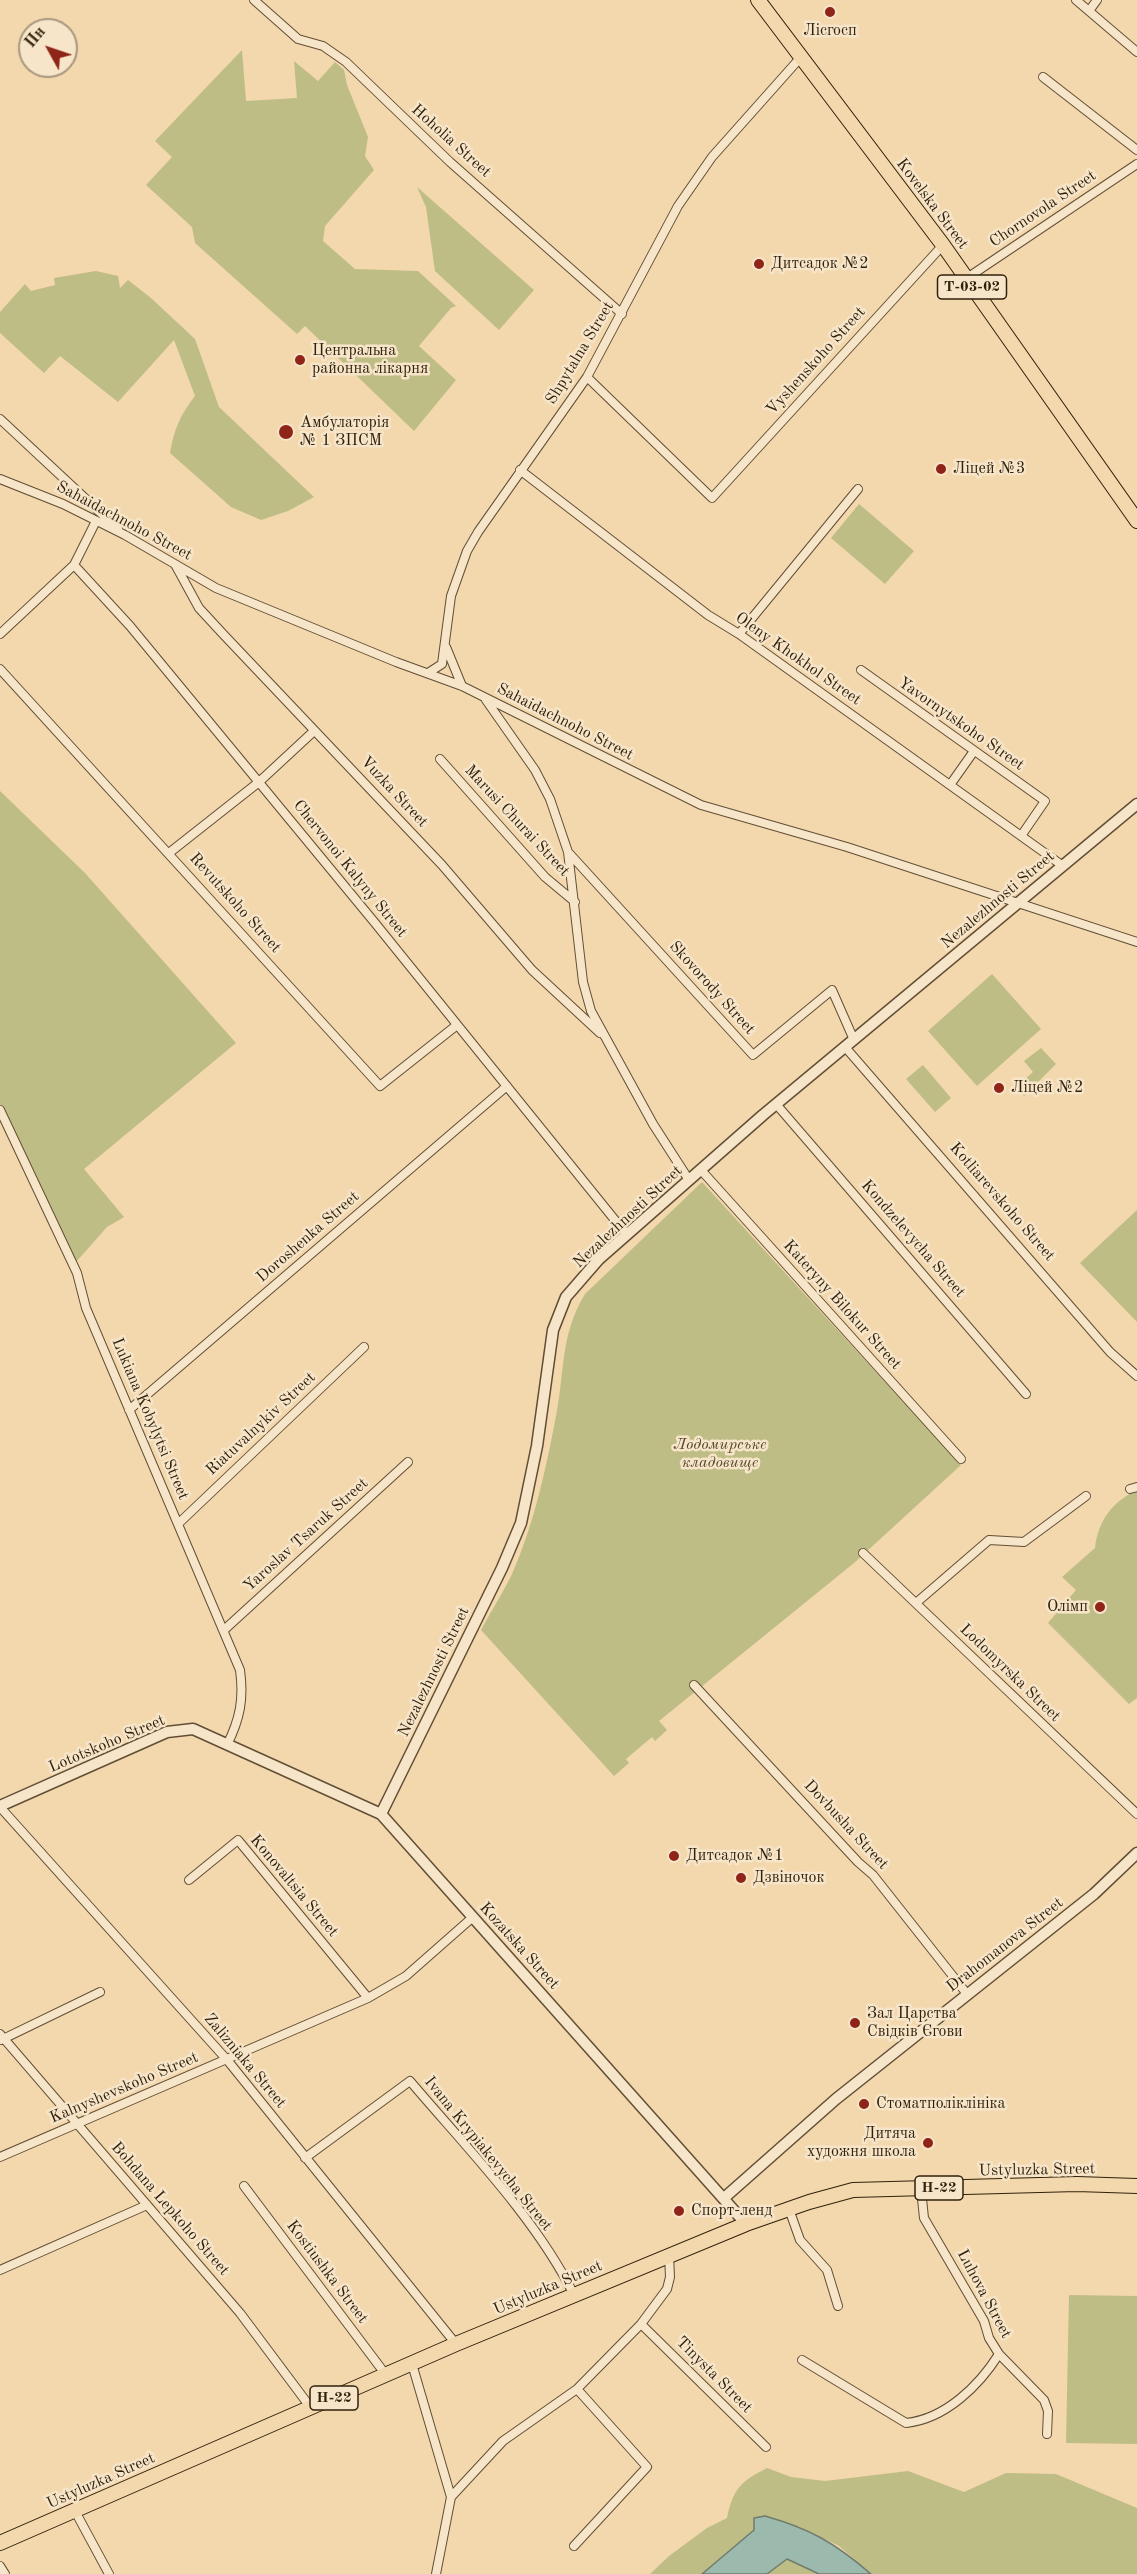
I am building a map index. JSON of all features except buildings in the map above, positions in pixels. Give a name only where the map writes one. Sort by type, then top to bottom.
[{"type":"main road","name":"Kovelska Street","points":[[758,0],[943,245],[1137,521]]},
{"type":"main road","name":"Ustyluzka Street","points":[[0,2543],[456,2344],[669,2255],[789,2209],[853,2190],[1077,2184],[1137,2186]]},
{"type":"street","name":"Hoholia Street","points":[[254,0],[298,39],[323,46],[346,62],[450,162],[622,314]]},
{"type":"street","points":[[1076,0],[1137,52]]},
{"type":"street","points":[[1089,11],[1097,0]]},
{"type":"street","name":"Shpytalna Street","points":[[462,686],[446,647],[452,596],[467,551],[520,470],[586,377],[622,314],[678,206],[712,157],[801,57]]},
{"type":"street","points":[[1043,77],[1137,150]]},
{"type":"street","name":"Chornovola Street","points":[[967,278],[1137,164]]},
{"type":"street","name":"Vyshenskoho Street","points":[[586,377],[712,498],[943,245]]},
{"type":"street","points":[[0,419],[125,535]]},
{"type":"street","name":"Oleny Khokhol Street","points":[[520,470],[708,615],[739,634],[1063,866]]},
{"type":"street","name":"Sahaidachnoho Street","points":[[0,479],[63,504],[125,535],[216,588],[462,686],[701,805],[847,847],[1018,901],[1137,942]]},
{"type":"street","points":[[739,634],[858,489]]},
{"type":"street","points":[[63,504],[71,503],[79,491]]},
{"type":"street","points":[[0,634],[74,565],[96,521]]},
{"type":"street","name":"Vuzka Street","points":[[175,564],[200,608],[442,865],[532,970],[600,1033]]},
{"type":"street","name":"Chervonoi Kalyny Street","points":[[74,565],[130,626],[259,782],[572,1164],[627,1235]]},
{"type":"street","points":[[428,673],[442,664],[446,647]]},
{"type":"street","name":"Revutskoho Street","points":[[0,669],[380,1086],[457,1025]]},
{"type":"street","name":"Yavornytskoho Street","points":[[861,670],[1045,801],[1021,836]]},
{"type":"street","points":[[485,698],[535,771],[550,799],[568,852],[583,982],[600,1033],[689,1180]]},
{"type":"street","points":[[169,853],[259,782],[314,731]]},
{"type":"street","points":[[950,785],[974,751]]},
{"type":"street","name":"Marusi Churai Street","points":[[440,759],[545,878],[575,902]]},
{"type":"street","name":"Nezalezhnosti Street","points":[[381,1814],[521,1523],[537,1446],[553,1330],[566,1297],[599,1260],[776,1104],[1137,804]]},
{"type":"street","name":"Skovorody Street","points":[[568,852],[753,1055],[832,990],[854,1040]]},
{"type":"street","name":"Kotliarevskoho Street","points":[[844,1047],[1110,1352],[1137,1377]]},
{"type":"street","name":"Doroshenka Street","points":[[129,1410],[507,1086]]},
{"type":"street","name":"Kondzelevycha Street","points":[[776,1104],[1026,1394]]},
{"type":"street","name":"Lukiana Kobylytsi Street","points":[[0,1110],[76,1273],[86,1308],[240,1670],[243,1693],[242,1709],[227,1744]]},
{"type":"street","name":"Kateryny Bilokur Street","points":[[701,1170],[961,1459]]},
{"type":"street","name":"Riatuvalnykiv Street","points":[[178,1523],[364,1347]]},
{"type":"street","name":"Yaroslav Tsaruk Street","points":[[224,1630],[408,1462]]},
{"type":"street","points":[[916,1604],[989,1540],[1024,1542],[1086,1496]]},
{"type":"street","name":"Lodomyrska Street","points":[[863,1552],[1137,1814]]},
{"type":"street","name":"Dovbusha Street","points":[[694,1685],[858,1862],[873,1875],[967,1994]]},
{"type":"street","name":"Lototskoho Street","points":[[0,1806],[167,1732],[193,1728],[227,1744]]},
{"type":"street","name":"Kozatska Street","points":[[227,1744],[381,1814],[746,2224]]},
{"type":"street","name":"Zalizniaka Street","points":[[0,1806],[228,2061],[456,2344]]},
{"type":"street","name":"Konovaltsia Street","points":[[189,1880],[238,1840],[368,1998]]},
{"type":"street","name":"Drahomanova Street","points":[[724,2198],[836,2099],[1094,1894],[1137,1852]]},
{"type":"street","name":"Kalnyshevskoho Street","points":[[0,2157],[228,2061],[368,1998],[406,1976],[473,1917]]},
{"type":"street","points":[[1,2037],[100,1992]]},
{"type":"street","name":"Bohdana Lepkoho Street","points":[[1,2037],[240,2313],[311,2408]]},
{"type":"street","name":"Ivana Krypiakevycha Street","points":[[305,2158],[410,2081],[502,2189],[563,2273],[574,2295]]},
{"type":"street","name":"Kostiushka Street","points":[[244,2186],[386,2375]]},
{"type":"street","name":"Luhova Street","points":[[921,2189],[924,2218],[970,2295],[984,2321],[989,2338],[999,2354],[1044,2400],[1048,2411],[1047,2434]]},
{"type":"street","points":[[0,2270],[147,2205]]},
{"type":"street","points":[[789,2209],[800,2241],[827,2270],[838,2306]]},
{"type":"street","points":[[451,2497],[503,2441],[577,2389],[641,2324],[667,2289],[670,2277],[669,2255]]},
{"type":"street","name":"Tinysta Street","points":[[641,2324],[766,2447]]},
{"type":"street","points":[[802,2360],[906,2423],[921,2421],[948,2407],[981,2380],[999,2354]]},
{"type":"street","points":[[412,2364],[451,2497],[436,2574]]},
{"type":"street","points":[[574,2546],[647,2467],[577,2389]]},
{"type":"street","points":[[75,2511],[109,2574]]},
{"type":"street","points":[[0,2566],[5,2574]]},
{"type":"green space","points":[[242,50],[246,101],[297,98],[294,61],[318,81],[335,62],[344,70],[347,85],[368,137],[365,156],[374,170],[325,226],[323,241],[355,269],[418,271],[456,306],[451,308],[419,346],[456,380],[414,431],[305,326],[297,334],[195,243],[192,227],[146,185],[172,157],[155,141]]},
{"type":"green space","points":[[417,187],[534,290],[499,330],[435,271],[426,207]]},
{"type":"green space","points":[[96,271],[118,276],[120,288],[128,280],[195,339],[219,407],[314,497],[288,511],[261,520],[231,507],[170,453],[178,423],[195,396],[174,340],[118,402],[60,356],[44,373],[0,333],[0,312],[25,284],[31,291],[55,285],[54,278]]},
{"type":"green space","points":[[859,504],[914,551],[885,584],[831,538]]},
{"type":"green space","points":[[0,791],[85,873],[236,1043],[84,1169],[124,1217],[107,1227],[76,1262],[0,1104]]},
{"type":"green space","points":[[992,974],[1041,1029],[977,1086],[928,1031]]},
{"type":"green space","points":[[1041,1048],[1056,1064],[1024,1096],[1016,1087],[1033,1072],[1024,1061]]},
{"type":"green space","points":[[923,1065],[951,1098],[935,1112],[906,1079]]},
{"type":"green space","name":"Лодомирське кладовище","points":[[702,1182],[961,1465],[854,1563],[659,1721],[667,1730],[655,1741],[652,1737],[626,1759],[629,1763],[614,1776],[481,1630],[512,1574],[533,1516],[556,1416],[567,1339],[577,1309],[585,1294]]},
{"type":"green space","points":[[1137,1210],[1137,1322],[1080,1263]]},
{"type":"green space","name":"Олімп","points":[[1137,1490],[1137,1698],[1129,1704],[1048,1623],[1076,1590],[1062,1577],[1095,1548],[1099,1529],[1108,1513],[1120,1500]]},
{"type":"green space","points":[[1069,2295],[1137,2296],[1137,2444],[1066,2443]]},
{"type":"green space","points":[[767,2468],[791,2477],[825,2481],[908,2471],[964,2492],[1006,2473],[1056,2474],[1137,2508],[1137,2574],[871,2574],[839,2546],[798,2526],[754,2530],[702,2574],[650,2574],[669,2556],[707,2528],[727,2518],[735,2493],[744,2482]]},
{"type":"green space","points":[[787,2559],[815,2571],[819,2574],[767,2574]]},
{"type":"shaded area","points":[[765,2516],[796,2526],[822,2538],[871,2574],[819,2574],[787,2559],[767,2574],[702,2574],[754,2530],[754,2518]]},
{"type":"place","name":"Лісгосп","points":[[830,12]]},
{"type":"place","name":"Дитсадок №2","points":[[759,264]]},
{"type":"place","name":"Центральна районна лікарня","points":[[300,360]]},
{"type":"place","name":"Амбулаторія № 1 ЗПСМ","points":[[286,432]]},
{"type":"place","name":"Ліцей №3","points":[[941,469]]},
{"type":"place","name":"Ліцей №2","points":[[999,1088]]},
{"type":"place","name":"Олімп","points":[[1100,1607]]},
{"type":"place","name":"Дитсадок №1","points":[[674,1856]]},
{"type":"place","name":"Дзвіночок","points":[[741,1878]]},
{"type":"place","name":"Зал Царства Свідків Єгови","points":[[855,2023]]},
{"type":"place","name":"Стоматполіклініка","points":[[864,2104]]},
{"type":"place","name":"Дитяча художня школа","points":[[928,2143]]},
{"type":"place","name":"Спорт-ленд","points":[[679,2211]]}]
